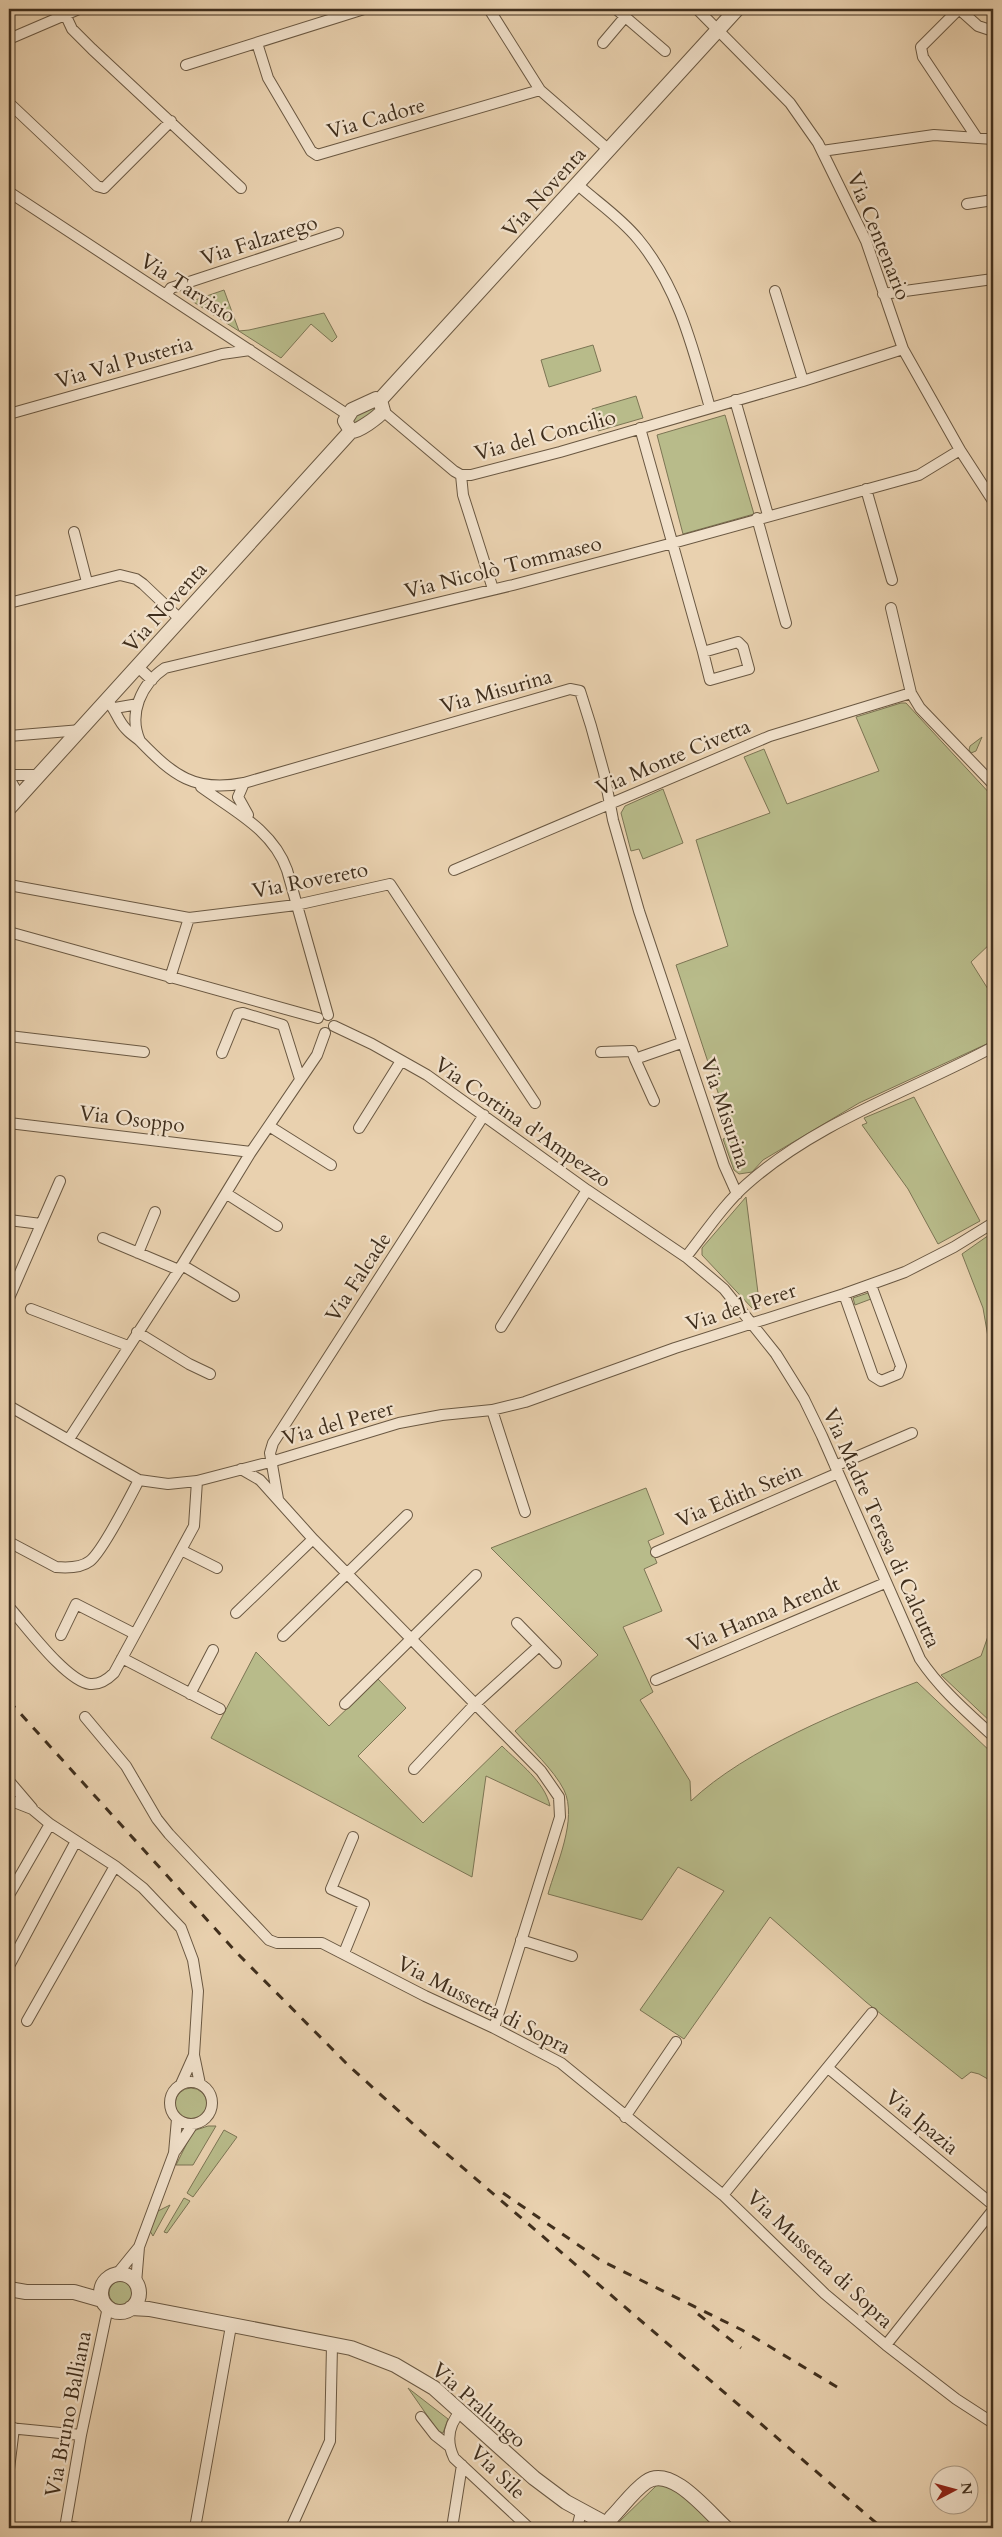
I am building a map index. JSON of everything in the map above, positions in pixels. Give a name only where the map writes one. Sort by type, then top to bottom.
[{"type":"street","points":[[9,39],[78,9]]},
{"type":"street","points":[[186,65],[364,9]]},
{"type":"street","points":[[489,9],[540,90],[609,150]]},
{"type":"street","points":[[616,9],[665,51]]},
{"type":"street","name":"Via Centenario","points":[[697,9],[790,103],[822,151],[866,241],[903,349],[960,450],[993,501]]},
{"type":"street","name":"Via Noventa","points":[[9,808],[81,730],[111,704],[138,667],[351,431],[358,431],[382,406],[737,9]]},
{"type":"street","points":[[977,138],[923,57],[922,47],[959,9],[978,26],[993,31]]},
{"type":"street","points":[[65,14],[72,29],[78,36],[241,188]]},
{"type":"street","points":[[603,43],[626,17]]},
{"type":"street","name":"Via Cadore","points":[[257,43],[268,78],[311,151],[317,155],[540,90]]},
{"type":"street","points":[[9,103],[97,186],[104,188],[171,121]]},
{"type":"street","points":[[822,151],[924,135],[993,139]]},
{"type":"street","points":[[578,185],[638,239],[668,286],[684,318],[710,408]]},
{"type":"street","name":"Via Tarvisio","points":[[9,192],[348,414]]},
{"type":"street","points":[[967,204],[993,200]]},
{"type":"street","name":"Via Falzarego","points":[[166,295],[171,288],[338,233]]},
{"type":"street","points":[[883,294],[993,279]]},
{"type":"street","points":[[775,291],[803,381]]},
{"type":"street","name":"Via del Concilio","points":[[382,406],[461,475],[480,473],[520,464],[803,381],[903,349]]},
{"type":"street","name":"Via Val Pusteria","points":[[9,414],[222,354],[250,350]]},
{"type":"street","points":[[351,431],[346,425],[348,414],[370,400],[382,406]]},
{"type":"street","points":[[735,400],[786,623]]},
{"type":"street","points":[[640,428],[704,652],[710,680],[749,669],[743,648],[738,642],[704,652]]},
{"type":"street","name":"Via Nicolò Tommaseo","points":[[152,680],[165,668],[177,664],[492,589],[673,543],[919,475],[960,450]]},
{"type":"street","points":[[461,475],[463,495],[492,589]]},
{"type":"street","points":[[866,489],[892,580]]},
{"type":"street","points":[[74,532],[87,582]]},
{"type":"street","points":[[9,603],[113,576],[136,579],[181,620]]},
{"type":"street","points":[[891,608],[911,692],[920,708],[993,784]]},
{"type":"street","points":[[138,667],[152,680],[142,690],[138,704],[135,724],[140,741]]},
{"type":"street","name":"Via Misurina","points":[[111,704],[119,721],[165,766],[199,784],[218,787],[244,783],[576,688],[582,695],[591,726],[639,911],[681,1042],[724,1165],[737,1194]]},
{"type":"street","name":"Via Monte Civetta","points":[[454,870],[770,736],[911,692]]},
{"type":"street","points":[[111,704],[138,704]]},
{"type":"street","points":[[9,736],[81,730]]},
{"type":"street","points":[[48,733],[65,747]]},
{"type":"street","points":[[20,797],[9,777],[39,775]]},
{"type":"street","points":[[244,783],[238,797],[256,826]]},
{"type":"street","points":[[199,784],[256,826],[279,850],[287,870],[323,1017],[317,1027],[325,1033]]},
{"type":"street","name":"Via Rovereto","points":[[9,885],[189,918],[296,905],[390,884],[535,1103]]},
{"type":"street","points":[[170,978],[189,918]]},
{"type":"street","points":[[9,932],[170,978],[323,1017],[333,1020],[334,1026],[325,1033],[317,1055],[251,1152],[181,1267],[137,1332],[69,1440]]},
{"type":"street","points":[[222,1053],[238,1014],[243,1013],[283,1025],[300,1079]]},
{"type":"street","name":"Via Cortina d'Ampezzo","points":[[334,1026],[401,1060],[484,1115],[587,1190],[686,1257],[724,1289],[752,1323]]},
{"type":"street","points":[[9,1036],[144,1052]]},
{"type":"street","name":"Via Misurina","points":[[635,1059],[681,1042]]},
{"type":"street","points":[[686,1257],[737,1194],[778,1158],[866,1107],[993,1047]]},
{"type":"street","points":[[601,1052],[632,1051],[654,1102]]},
{"type":"street","name":"Via Cortina d'Ampezzo","points":[[359,1128],[401,1060]]},
{"type":"street","name":"Via Falcade","points":[[278,1500],[274,1461],[270,1452],[273,1443],[484,1115]]},
{"type":"street","name":"Via Osoppo","points":[[9,1123],[251,1152]]},
{"type":"street","points":[[269,1126],[331,1165]]},
{"type":"street","points":[[9,1298],[60,1181]]},
{"type":"street","name":"Via Cortina d'Ampezzo","points":[[501,1327],[587,1190]]},
{"type":"street","points":[[226,1194],[278,1226]]},
{"type":"street","points":[[138,1253],[155,1212]]},
{"type":"street","points":[[9,1220],[41,1224]]},
{"type":"street","name":"Via del Perer","points":[[9,1406],[139,1480],[168,1484],[197,1481],[274,1461],[399,1424],[435,1416],[492,1410],[534,1400],[652,1356],[871,1285],[925,1262],[993,1223]]},
{"type":"street","points":[[103,1238],[138,1253],[181,1267],[234,1296]]},
{"type":"street","points":[[844,1294],[873,1376],[881,1381],[898,1374],[901,1366],[871,1285]]},
{"type":"street","points":[[31,1309],[128,1346]]},
{"type":"street","name":"Via Madre Teresa di Calcutta","points":[[752,1323],[793,1380],[816,1423],[920,1659],[930,1675],[993,1736]]},
{"type":"street","points":[[137,1332],[189,1364],[210,1374]]},
{"type":"street","points":[[492,1410],[525,1512]]},
{"type":"street","name":"Via Edith Stein","points":[[656,1552],[912,1433]]},
{"type":"street","points":[[241,1469],[260,1480],[313,1539],[541,1772],[554,1788],[560,1804],[560,1817],[494,2028]]},
{"type":"street","points":[[9,1542],[56,1567],[65,1568],[85,1564],[96,1554],[139,1480]]},
{"type":"street","points":[[9,1607],[68,1671],[80,1680],[91,1684],[107,1680],[114,1673],[194,1526],[197,1481]]},
{"type":"street","points":[[283,1636],[407,1515]]},
{"type":"street","points":[[236,1613],[313,1539]]},
{"type":"street","points":[[181,1550],[217,1568]]},
{"type":"street","points":[[346,1704],[476,1576]]},
{"type":"street","name":"Via Hanna Arendt","points":[[656,1680],[885,1582]]},
{"type":"street","points":[[61,1635],[76,1604],[135,1634]]},
{"type":"street","points":[[517,1622],[556,1663]]},
{"type":"street","points":[[414,1768],[475,1704],[539,1646]]},
{"type":"street","points":[[190,1694],[213,1650]]},
{"type":"street","points":[[122,1658],[220,1709]]},
{"type":"street","name":"Via Mussetta di Sopra","points":[[85,1717],[126,1766],[157,1819],[169,1834],[260,1931],[277,1943],[322,1943],[561,2063],[722,2194],[825,2294],[886,2345],[956,2399],[993,2423]]},
{"type":"street","points":[[9,1781],[32,1809],[50,1824],[115,1866],[143,1888],[181,1928],[193,1960],[198,1991],[194,2054],[200,2084],[210,2095],[212,2107],[206,2118],[193,2124],[174,2153],[139,2247],[138,2299],[131,2308]]},
{"type":"street","points":[[9,1800],[32,1809]]},
{"type":"street","points":[[9,1895],[50,1824]]},
{"type":"street","points":[[344,1953],[364,1904],[331,1889],[353,1837]]},
{"type":"street","points":[[9,1966],[76,1840]]},
{"type":"street","points":[[27,2021],[115,1866]]},
{"type":"street","points":[[521,1940],[572,1956]]},
{"type":"street","points":[[722,2194],[872,2014]]},
{"type":"street","points":[[626,2117],[676,2042]]},
{"type":"street","points":[[174,2153],[177,2119],[171,2110],[170,2102],[173,2092],[181,2084],[194,2054]]},
{"type":"street","name":"Via Ipazia","points":[[828,2068],[993,2205]]},
{"type":"street","points":[[181,2084],[190,2082],[200,2084]]},
{"type":"street","points":[[177,2119],[193,2124]]},
{"type":"street","points":[[886,2345],[993,2210]]},
{"type":"street","points":[[117,2274],[139,2247]]},
{"type":"street","name":"Via Pralungo","points":[[9,2289],[26,2292],[74,2292],[104,2282],[117,2274],[127,2275],[168,2313]]},
{"type":"street","points":[[104,2282],[101,2290],[105,2304]]},
{"type":"street","name":"Via Pralungo","points":[[74,2292],[120,2312],[131,2308],[168,2313],[332,2345],[373,2355],[401,2368],[434,2388],[534,2478],[581,2512],[610,2523]]},
{"type":"street","name":"Via Bruno Balliana","points":[[66,2527],[105,2304]]},
{"type":"street","points":[[195,2528],[231,2326]]},
{"type":"street","points":[[291,2528],[330,2440],[332,2425],[330,2357],[332,2345]]},
{"type":"street","name":"Via Sile","points":[[461,2411],[452,2424],[449,2446],[454,2458],[529,2528]]},
{"type":"street","points":[[420,2417],[435,2435],[449,2446]]},
{"type":"street","points":[[9,2469],[11,2428],[81,2435]]},
{"type":"street","points":[[452,2528],[462,2465]]},
{"type":"street","points":[[610,2523],[646,2482],[658,2476],[674,2480],[726,2528]]},
{"type":"street","points":[[581,2512],[578,2524],[581,2528]]},
{"type":"street","points":[[66,2527],[79,2528]]},
{"type":"green space","points":[[224,290],[239,331],[324,313],[337,337],[332,342],[311,324],[281,358],[192,301]]},
{"type":"green space","points":[[593,345],[601,371],[549,387],[541,360]]},
{"type":"green space","points":[[636,396],[643,418],[598,431],[592,409]]},
{"type":"green space","points":[[372,404],[377,409],[358,426],[352,422],[353,415]]},
{"type":"green space","points":[[725,415],[754,514],[683,534],[657,435]]},
{"type":"green space","points":[[906,703],[993,797],[993,941],[971,962],[993,997],[993,1041],[859,1103],[763,1160],[752,1172],[739,1174],[734,1170],[723,1139],[732,1135],[676,965],[728,946],[696,840],[770,813],[744,757],[764,749],[787,804],[879,771],[856,717]]},
{"type":"green space","points":[[982,737],[976,751],[971,753],[969,750],[970,746]]},
{"type":"green space","points":[[663,789],[683,843],[643,859],[639,849],[631,851],[621,813],[625,806]]},
{"type":"green space","points":[[914,1097],[980,1221],[938,1244],[908,1189],[862,1125],[867,1123],[864,1118]]},
{"type":"green space","points":[[746,1197],[760,1310],[753,1309],[702,1255],[702,1248]]},
{"type":"green space","points":[[989,1235],[993,1240],[993,1431],[988,1337],[983,1308],[962,1254]]},
{"type":"green space","points":[[868,1293],[871,1299],[855,1305],[853,1298]]},
{"type":"green space","points":[[646,1488],[664,1534],[648,1541],[657,1563],[644,1569],[662,1611],[623,1627],[653,1692],[640,1700],[690,1781],[691,1801],[739,1764],[798,1732],[917,1682],[993,1754],[993,2082],[971,2072],[962,2079],[866,2002],[770,1917],[684,2039],[640,2010],[724,1891],[678,1867],[642,1920],[548,1894],[564,1842],[569,1814],[568,1802],[560,1782],[515,1731],[598,1655],[491,1548]]},
{"type":"green space","points":[[993,1622],[993,1724],[941,1675],[981,1656]]},
{"type":"green space","points":[[256,1652],[329,1726],[378,1679],[406,1708],[358,1756],[423,1823],[502,1746],[537,1781],[543,1789],[550,1806],[486,1776],[472,1877],[211,1738]]},
{"type":"green space","points":[[191,2088],[197,2089],[202,2093],[206,2098],[206,2110],[202,2115],[197,2119],[191,2120],[185,2119],[180,2115],[176,2110],[175,2104],[176,2098],[180,2093],[185,2089]]},
{"type":"green space","points":[[208,2126],[216,2126],[193,2165],[176,2165],[193,2131]]},
{"type":"green space","points":[[224,2130],[237,2137],[193,2197],[187,2193]]},
{"type":"green space","points":[[184,2198],[190,2201],[167,2233],[164,2232]]},
{"type":"green space","points":[[170,2205],[153,2236],[150,2231],[156,2212]]},
{"type":"green space","points":[[121,2281],[130,2284],[133,2293],[130,2302],[121,2305],[112,2302],[109,2293],[112,2284]]},
{"type":"green space","points":[[408,2388],[448,2419],[443,2433],[438,2431]]},
{"type":"green space","points":[[657,2485],[672,2486],[717,2528],[631,2528],[618,2523]]},
{"type":"railway","points":[[9,1701],[238,1954],[349,2066],[433,2142],[882,2528]]},
{"type":"railway","points":[[503,2193],[600,2260],[742,2330],[837,2387]]},
{"type":"railway","points":[[698,2314],[741,2348]]}]
